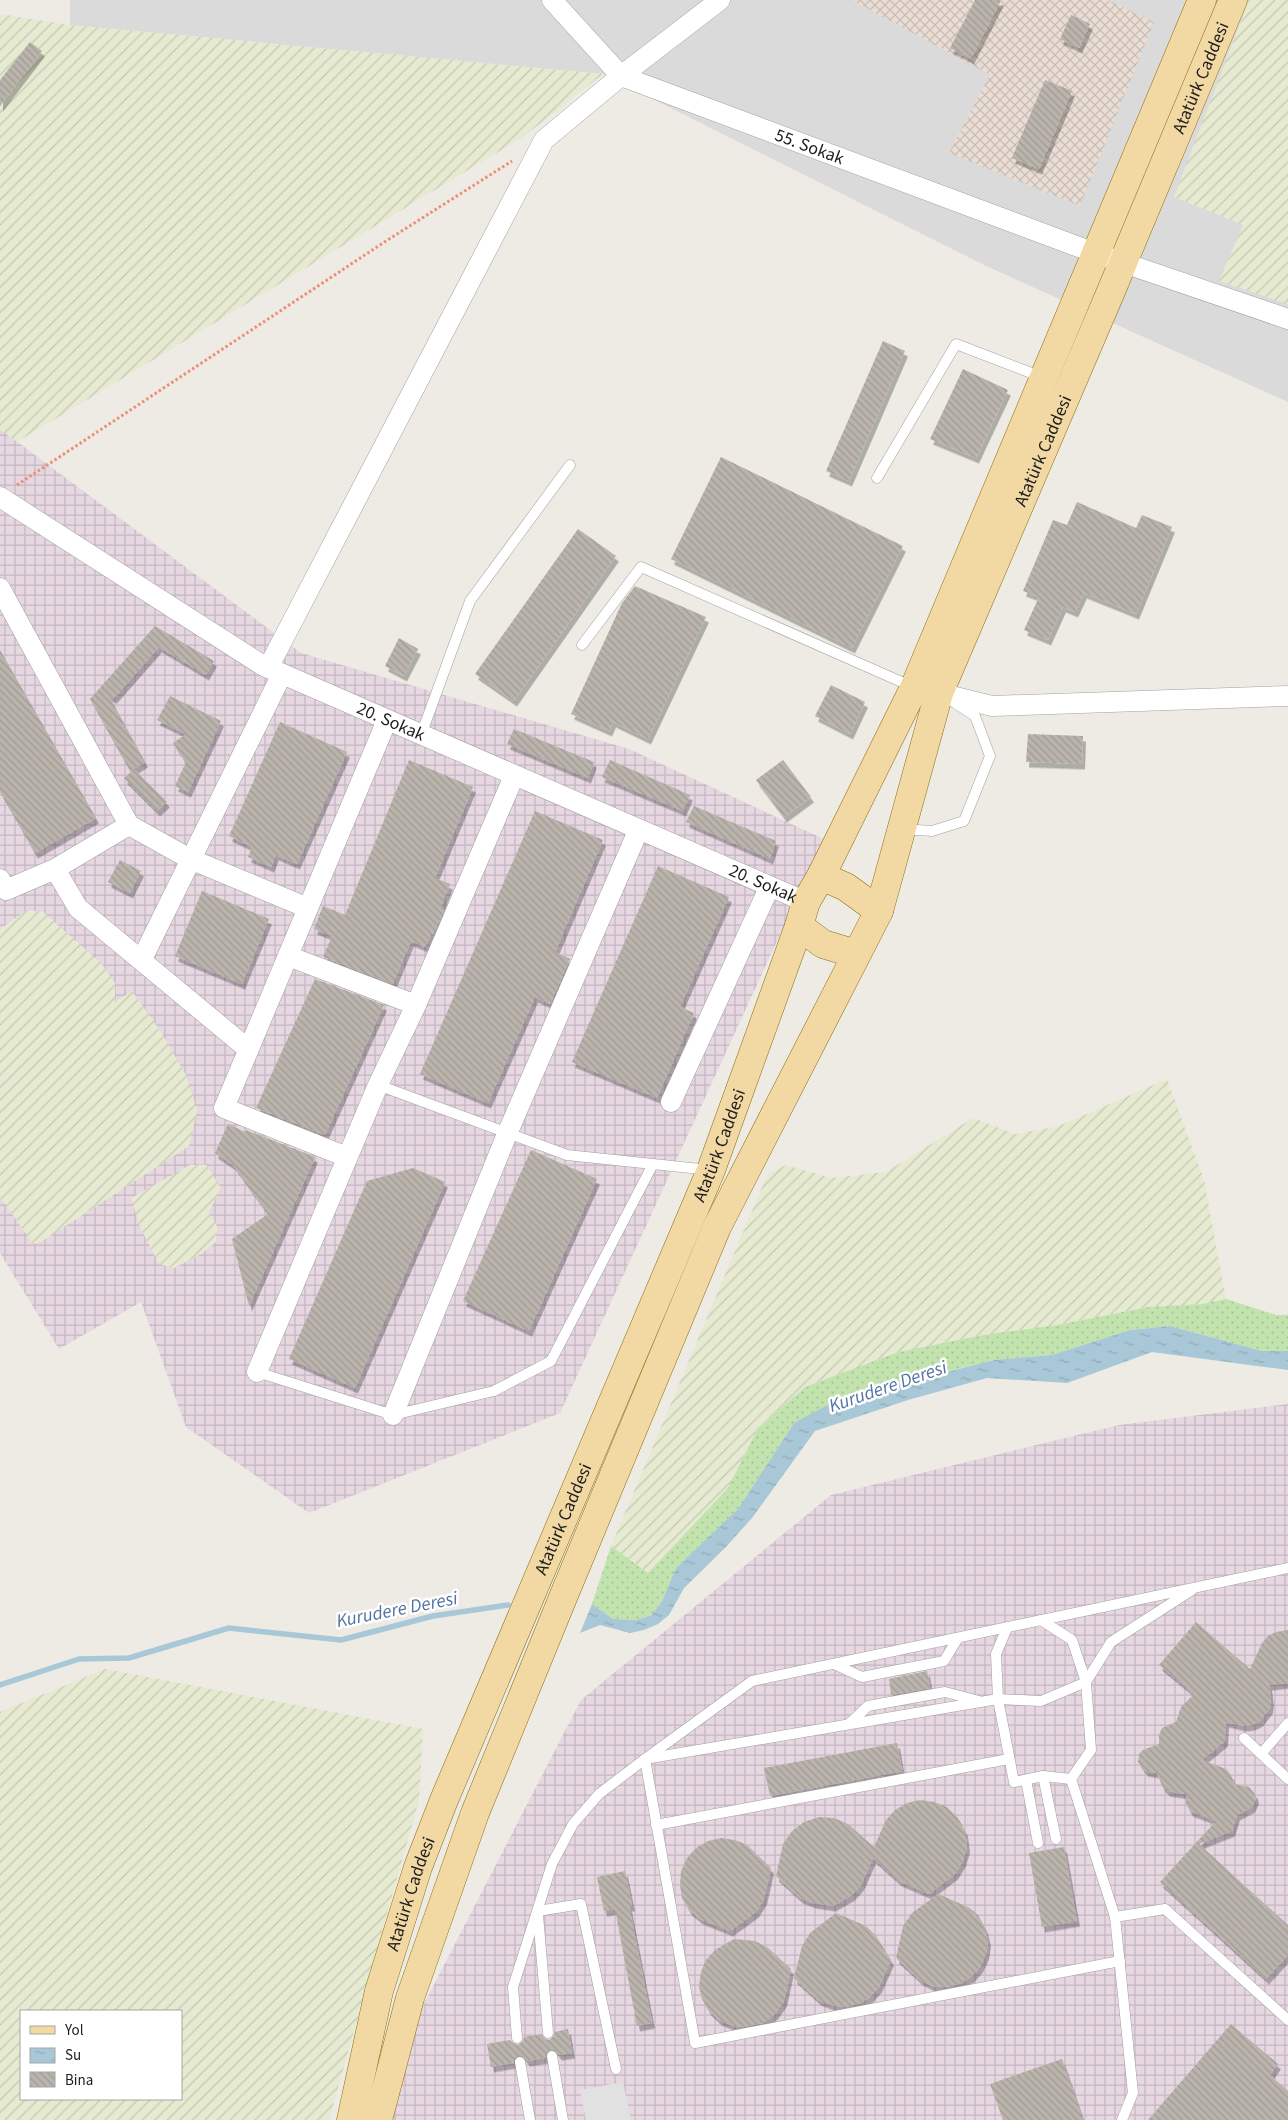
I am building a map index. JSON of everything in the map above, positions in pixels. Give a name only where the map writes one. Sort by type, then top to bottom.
[{"type":"main road","name":"Atatürk Caddesi","points":[[378,2120],[410,1998],[475,1813],[546,1638],[717,1227],[856,954],[867,938],[879,911],[902,829],[926,690],[1043,378],[1202,0]]},
{"type":"main road","name":"Atatürk Caddesi","points":[[351,2120],[379,1991],[418,1867],[444,1800],[519,1627],[711,1170],[803,914],[821,876],[926,690],[1123,262],[1232,0]]},
{"type":"main road","points":[[821,876],[846,888],[879,911]]},
{"type":"main road","points":[[803,914],[823,944],[856,954]]},
{"type":"street","name":"55. Sokak","points":[[552,0],[621,76],[1123,262],[1288,319]]},
{"type":"street","points":[[142,959],[275,671],[544,140],[621,76],[720,0]]},
{"type":"street","name":"20. Sokak","points":[[1,497],[275,671],[768,888],[803,914]]},
{"type":"street","points":[[0,588],[128,826],[190,858],[308,908]]},
{"type":"street","points":[[926,690],[992,706],[1288,696]]},
{"type":"street","points":[[347,1157],[224,1108],[387,720]]},
{"type":"street","points":[[257,1372],[378,1085],[416,1005],[514,776]]},
{"type":"street","points":[[0,879],[6,890],[55,869],[128,826]]},
{"type":"street","points":[[393,1415],[507,1134],[638,830]]},
{"type":"street","points":[[55,869],[78,908],[142,959],[248,1049]]},
{"type":"street","points":[[671,1102],[768,888]]},
{"type":"street","points":[[288,956],[416,1005]]},
{"type":"lane","points":[[877,478],[956,344],[1043,378]]},
{"type":"lane","points":[[421,735],[470,600],[570,465]]},
{"type":"lane","points":[[582,645],[641,567],[926,690],[975,716],[990,756],[964,821],[932,830],[902,829]]},
{"type":"lane","points":[[378,1085],[567,1156],[711,1170]]},
{"type":"lane","points":[[257,1372],[393,1415],[494,1391],[551,1361],[653,1164]]},
{"type":"lane","points":[[517,2038],[513,1987],[552,1864],[573,1824],[599,1794],[752,1681],[1287,1568]]},
{"type":"lane","points":[[645,1759],[998,1699],[1041,1701],[1086,1682],[1111,1642],[1197,1587]]},
{"type":"lane","points":[[1041,1620],[1072,1640],[1086,1682],[1091,1750],[1071,1779]]},
{"type":"lane","points":[[1007,1628],[996,1654],[998,1699],[1014,1782],[1043,1776],[1071,1779]]},
{"type":"lane","points":[[834,1664],[862,1677],[944,1661],[958,1638]]},
{"type":"lane","points":[[849,1724],[868,1706],[945,1692],[982,1702]]},
{"type":"lane","points":[[1261,1754],[1288,1723]]},
{"type":"lane","points":[[1244,1738],[1288,1779]]},
{"type":"lane","points":[[645,1759],[695,2043],[1120,1961]]},
{"type":"lane","points":[[656,1825],[1009,1759]]},
{"type":"lane","points":[[1043,1776],[1056,1839]]},
{"type":"lane","points":[[1071,1779],[1115,1917],[1133,2093],[1122,2120]]},
{"type":"lane","points":[[1026,1780],[1038,1843]]},
{"type":"lane","points":[[538,1911],[581,1904],[616,2069]]},
{"type":"lane","points":[[1115,1917],[1165,1909],[1288,2020]]},
{"type":"lane","points":[[538,1911],[548,2033]]},
{"type":"lane","points":[[552,2056],[563,2120]]},
{"type":"lane","points":[[520,2062],[530,2120]]},
{"type":"path","points":[[1,497],[378,247],[544,140]]},
{"type":"shaded area","points":[[70,0],[1288,0],[1288,402],[984,265],[603,74],[70,25]]},
{"type":"shaded area","points":[[852,0],[1108,0],[1154,22],[1080,206],[949,153],[990,75]]},
{"type":"shaded area","points":[[0,429],[301,653],[629,749],[824,839],[560,1413],[309,1513],[186,1427],[141,1302],[59,1349],[0,1253]]},
{"type":"shaded area","points":[[1288,1404],[1288,2120],[364,2120],[581,1700],[831,1495],[1119,1425]]},
{"type":"shaded area","points":[[623,2082],[631,2120],[586,2120],[580,2090]]},
{"type":"green space","points":[[1249,0],[1288,0],[1288,304],[1219,281],[1243,225],[1174,197]]},
{"type":"green space","points":[[0,14],[70,25],[603,74],[523,137],[17,442],[0,429]]},
{"type":"green space","points":[[27,910],[43,912],[102,964],[115,983],[115,1002],[132,991],[161,1032],[186,1075],[197,1110],[189,1146],[41,1242],[33,1244],[0,1197],[0,1076],[4,1073],[0,1072],[0,929]]},
{"type":"green space","points":[[1167,1079],[1204,1180],[1226,1299],[1202,1304],[1148,1307],[1057,1325],[983,1335],[898,1352],[805,1387],[758,1428],[728,1488],[648,1573],[611,1546],[767,1175],[786,1165],[831,1178],[886,1172],[973,1118],[1015,1134],[1059,1126]]},
{"type":"green space","points":[[190,1165],[206,1165],[221,1188],[209,1212],[217,1226],[216,1242],[201,1254],[174,1268],[159,1264],[140,1227],[131,1198]]},
{"type":"green space","points":[[1226,1299],[1276,1315],[1288,1315],[1288,1351],[1262,1351],[1170,1326],[1130,1330],[1052,1355],[994,1360],[933,1375],[794,1423],[738,1509],[676,1568],[662,1601],[652,1615],[637,1620],[613,1619],[592,1604],[611,1546],[648,1573],[728,1488],[758,1428],[805,1387],[898,1352],[983,1335],[1057,1325],[1148,1307],[1202,1304]]},
{"type":"green space","points":[[105,1669],[423,1729],[419,1800],[329,2120],[0,2120],[0,1712]]},
{"type":"water","points":[[1170,1326],[1262,1351],[1288,1351],[1288,1370],[1152,1352],[1067,1383],[987,1378],[908,1400],[815,1431],[752,1518],[725,1548],[684,1588],[669,1615],[658,1624],[630,1633],[600,1625],[580,1633],[592,1604],[613,1619],[637,1620],[652,1615],[662,1601],[676,1568],[738,1509],[794,1423],[837,1400],[994,1360],[1052,1355],[1130,1330]]},
{"type":"building","points":[[975,0],[1001,0],[971,59],[950,48]]},
{"type":"building","points":[[1071,15],[1090,24],[1079,48],[1060,39]]},
{"type":"building","points":[[30,42],[42,51],[0,106],[0,80]]},
{"type":"building","points":[[1045,80],[1072,91],[1039,169],[1012,158]]},
{"type":"building","points":[[883,341],[905,351],[849,481],[826,471]]},
{"type":"building","points":[[963,369],[1008,390],[976,458],[930,439]]},
{"type":"building","points":[[721,457],[903,546],[852,648],[671,559]]},
{"type":"building","points":[[1077,502],[1136,528],[1142,515],[1172,527],[1136,614],[1084,593],[1075,612],[1063,607],[1048,640],[1024,630],[1039,597],[1023,591],[1053,520],[1067,525]]},
{"type":"building","points":[[578,529],[616,556],[514,701],[475,674]]},
{"type":"building","points":[[635,586],[706,617],[648,739],[613,722],[609,731],[571,714],[622,603]]},
{"type":"building","points":[[155,626],[214,661],[206,675],[159,647],[114,698],[109,696],[145,762],[130,771],[90,699]]},
{"type":"building","points":[[399,638],[418,649],[404,676],[385,666]]},
{"type":"building","points":[[0,650],[96,818],[35,853],[0,792]]},
{"type":"building","points":[[831,685],[865,702],[850,734],[815,716]]},
{"type":"building","points":[[170,696],[221,721],[188,792],[175,786],[186,762],[173,743],[186,734],[157,720]]},
{"type":"building","points":[[280,722],[347,752],[297,864],[276,855],[271,867],[248,857],[252,847],[229,836]]},
{"type":"building","points":[[514,729],[594,762],[588,778],[507,744]]},
{"type":"building","points":[[1028,734],[1083,736],[1082,764],[1026,762]]},
{"type":"building","points":[[409,760],[473,787],[435,878],[450,884],[440,909],[444,910],[433,935],[431,934],[425,947],[411,941],[393,984],[323,957],[332,936],[314,929],[323,906],[345,915]]},
{"type":"building","points":[[610,760],[690,795],[683,811],[602,777]]},
{"type":"building","points":[[783,760],[811,797],[784,817],[756,780]]},
{"type":"building","points":[[134,769],[167,802],[157,811],[124,778]]},
{"type":"building","points":[[694,806],[776,841],[770,859],[686,822]]},
{"type":"building","points":[[535,811],[603,840],[555,952],[570,959],[550,1004],[535,997],[488,1103],[420,1074]]},
{"type":"building","points":[[120,860],[141,871],[130,893],[108,882]]},
{"type":"building","points":[[658,866],[729,897],[680,1007],[694,1013],[657,1098],[572,1062]]},
{"type":"building","points":[[202,891],[269,919],[242,984],[175,956]]},
{"type":"building","points":[[315,979],[384,1005],[325,1135],[256,1108]]},
{"type":"building","points":[[228,1124],[315,1157],[249,1306],[232,1239],[268,1214],[233,1165],[215,1153]]},
{"type":"building","points":[[531,1150],[597,1179],[529,1331],[463,1301]]},
{"type":"building","points":[[413,1168],[445,1182],[355,1388],[289,1359],[367,1181]]},
{"type":"building","points":[[1196,1622],[1250,1669],[1262,1643],[1268,1636],[1276,1632],[1288,1630],[1288,1683],[1269,1685],[1270,1708],[1260,1721],[1252,1725],[1243,1726],[1226,1722],[1225,1741],[1202,1760],[1226,1769],[1231,1775],[1234,1784],[1249,1787],[1255,1794],[1256,1799],[1252,1807],[1237,1815],[1232,1831],[1199,1844],[1288,1925],[1288,1955],[1266,1979],[1160,1882],[1216,1821],[1190,1811],[1186,1804],[1186,1794],[1167,1791],[1162,1786],[1157,1773],[1145,1771],[1138,1762],[1139,1754],[1143,1750],[1159,1744],[1159,1735],[1162,1728],[1176,1722],[1181,1707],[1194,1694],[1159,1665]]},
{"type":"building","points":[[927,1671],[930,1688],[891,1695],[889,1679]]},
{"type":"building","points":[[897,1743],[902,1771],[770,1796],[764,1768]]},
{"type":"building","points":[[920,1800],[934,1802],[947,1807],[958,1818],[965,1831],[967,1847],[963,1861],[955,1874],[929,1894],[899,1881],[873,1858],[861,1885],[852,1895],[833,1906],[813,1903],[800,1898],[776,1876],[783,1844],[792,1831],[804,1822],[819,1817],[834,1818],[848,1824],[874,1847],[886,1820],[895,1810],[907,1803]]},
{"type":"building","points":[[721,1838],[735,1840],[747,1845],[771,1868],[764,1899],[756,1912],[730,1931],[700,1919],[689,1910],[682,1898],[680,1885],[681,1871],[687,1858],[696,1848],[708,1841]]},
{"type":"building","points":[[1064,1847],[1077,1921],[1042,1927],[1029,1853]]},
{"type":"building","points":[[625,1871],[632,1906],[629,1906],[652,2023],[637,2026],[615,1909],[604,1911],[597,1877]]},
{"type":"building","points":[[938,1894],[968,1907],[978,1915],[985,1928],[988,1941],[986,1954],[980,1967],[971,1977],[959,1984],[946,1987],[932,1986],[920,1980],[896,1958],[903,1926],[912,1913]]},
{"type":"building","points":[[836,1913],[866,1926],[876,1936],[891,1960],[879,1987],[870,1997],[858,2004],[844,2007],[818,2000],[794,1978],[802,1946],[810,1933]]},
{"type":"building","points":[[734,1939],[755,1941],[767,1947],[791,1969],[784,2001],[775,2014],[763,2023],[742,2027],[733,2026],[719,2020],[709,2011],[702,1999],[699,1986],[701,1972],[706,1960],[715,1950]]},
{"type":"building","points":[[1231,2024],[1278,2064],[1270,2075],[1288,2091],[1288,2120],[1148,2120]]},
{"type":"building","points":[[568,2029],[572,2053],[559,2055],[555,2050],[550,2049],[546,2053],[545,2058],[527,2061],[523,2056],[518,2055],[513,2063],[491,2067],[487,2044],[510,2040],[518,2045],[523,2041],[524,2037],[541,2034],[545,2039],[549,2040],[554,2036],[555,2032]]},
{"type":"building","points":[[1062,2059],[1083,2120],[1003,2120],[990,2084]]},
{"type":"waterway","name":"Kurudere Deresi","points":[[0,1685],[79,1659],[129,1658],[229,1628],[341,1640],[433,1616],[508,1605]]}]
